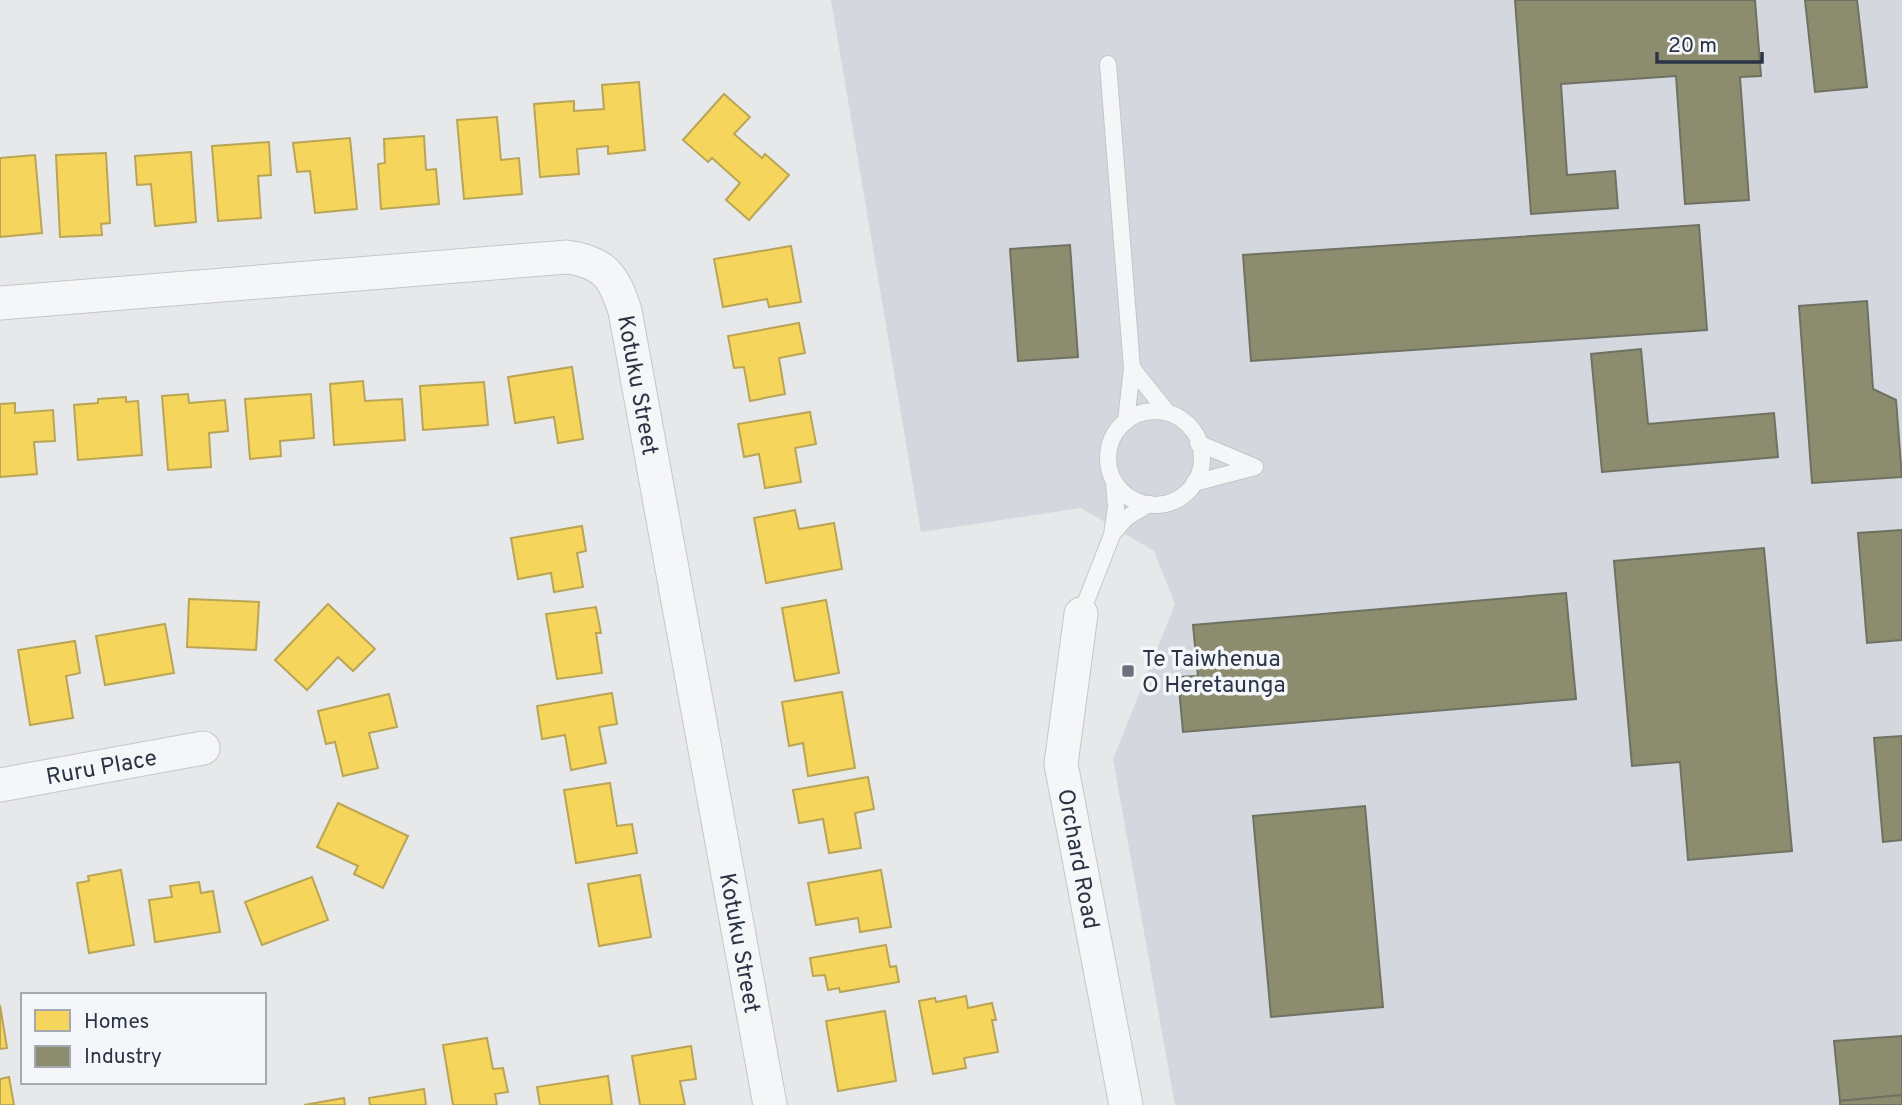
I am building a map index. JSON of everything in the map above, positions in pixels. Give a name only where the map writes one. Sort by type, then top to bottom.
[{"type":"street","name":"Kotuku Street","points":[[0,303],[567,257],[586,259],[605,269],[618,289],[625,311],[770,1105]]},
{"type":"street","name":"Orchard Road","points":[[1082,614],[1061,764],[1126,1105]]},
{"type":"street","name":"Ruru Place","points":[[0,785],[203,747]]},
{"type":"lane","points":[[1108,64],[1132,368],[1126,421]]},
{"type":"lane","points":[[1132,368],[1168,413]]},
{"type":"lane","points":[[1082,614],[1112,535],[1116,507],[1114,481],[1108,461],[1116,432],[1126,421],[1153,411],[1168,413],[1182,420],[1194,432],[1202,462],[1194,483],[1176,500],[1160,505],[1149,504],[1130,498],[1114,481]]},
{"type":"lane","points":[[1194,483],[1255,467],[1198,443]]},
{"type":"lane","points":[[1112,535],[1126,518],[1149,504]]},
{"type":"shaded area","points":[[831,0],[1902,0],[1902,1105],[1175,1105],[1113,759],[1175,604],[1154,551],[1081,508],[921,532]]},
{"type":"building: Homes","points":[[639,82],[645,150],[608,154],[608,146],[577,149],[579,174],[540,177],[534,104],[574,101],[574,111],[604,109],[602,85]]},
{"type":"building: Homes","points":[[724,94],[750,117],[734,134],[762,158],[765,154],[789,175],[749,220],[726,200],[740,183],[712,158],[708,162],[683,140]]},
{"type":"building: Homes","points":[[497,117],[501,160],[519,158],[522,194],[464,199],[457,120]]},
{"type":"building: Homes","points":[[424,136],[426,170],[436,169],[439,204],[381,209],[378,164],[385,163],[384,139]]},
{"type":"building: Homes","points":[[350,138],[357,209],[315,213],[310,171],[297,172],[293,143]]},
{"type":"building: Homes","points":[[269,142],[271,175],[258,176],[261,218],[218,221],[212,146]]},
{"type":"building: Homes","points":[[191,152],[196,222],[155,226],[151,184],[137,185],[135,156]]},
{"type":"building: Homes","points":[[106,153],[110,223],[101,224],[102,235],[60,237],[56,155]]},
{"type":"building: Homes","points":[[35,155],[42,233],[0,237],[0,158]]},
{"type":"building: Homes","points":[[791,246],[801,302],[769,307],[767,299],[723,307],[714,259]]},
{"type":"building: Homes","points":[[799,323],[805,353],[779,358],[785,394],[750,401],[744,367],[734,368],[728,336]]},
{"type":"building: Homes","points":[[572,367],[583,439],[558,443],[554,417],[515,423],[508,377]]},
{"type":"building: Homes","points":[[363,381],[365,401],[402,399],[405,440],[334,445],[330,384]]},
{"type":"building: Homes","points":[[484,382],[488,425],[423,430],[420,386]]},
{"type":"building: Homes","points":[[188,394],[189,403],[225,400],[228,431],[209,433],[211,467],[168,470],[162,396]]},
{"type":"building: Homes","points":[[311,394],[314,438],[280,441],[281,456],[250,459],[245,399]]},
{"type":"building: Homes","points":[[126,397],[126,402],[138,401],[142,455],[78,460],[74,405],[98,403],[98,399]]},
{"type":"building: Homes","points":[[15,403],[15,413],[53,410],[55,441],[34,442],[37,474],[0,477],[0,404]]},
{"type":"building: Homes","points":[[810,412],[816,444],[795,448],[801,482],[765,488],[759,454],[744,457],[738,424]]},
{"type":"building: Homes","points":[[795,510],[799,529],[834,523],[842,569],[766,583],[754,518]]},
{"type":"building: Homes","points":[[582,526],[586,551],[577,553],[583,587],[554,592],[551,573],[518,579],[511,538]]},
{"type":"building: Homes","points":[[189,599],[259,602],[256,650],[187,647]]},
{"type":"building: Homes","points":[[826,600],[839,673],[795,681],[782,608]]},
{"type":"building: Homes","points":[[328,604],[375,649],[353,671],[338,657],[307,690],[275,660]]},
{"type":"building: Homes","points":[[596,607],[601,633],[596,633],[602,673],[557,679],[546,614]]},
{"type":"building: Homes","points":[[165,624],[174,673],[105,685],[96,636]]},
{"type":"building: Homes","points":[[75,641],[80,673],[66,676],[73,718],[30,725],[18,650]]},
{"type":"building: Homes","points":[[842,692],[855,768],[808,776],[803,743],[789,746],[782,702]]},
{"type":"building: Homes","points":[[612,693],[617,724],[599,727],[606,763],[571,770],[565,735],[542,739],[537,706]]},
{"type":"building: Homes","points":[[389,694],[397,727],[369,733],[378,768],[343,776],[335,742],[326,744],[318,711]]},
{"type":"building: Homes","points":[[868,777],[874,809],[855,813],[861,848],[829,853],[823,819],[799,823],[793,790]]},
{"type":"building: Homes","points":[[610,783],[617,826],[632,824],[637,853],[576,863],[564,790]]},
{"type":"building: Homes","points":[[338,803],[408,836],[383,888],[354,874],[358,866],[317,847]]},
{"type":"building: Homes","points":[[121,870],[134,945],[89,953],[77,883],[89,881],[88,876]]},
{"type":"building: Homes","points":[[881,870],[891,927],[860,932],[858,918],[816,925],[808,883]]},
{"type":"building: Homes","points":[[640,875],[651,937],[599,946],[588,884]]},
{"type":"building: Homes","points":[[312,877],[328,920],[262,945],[245,902]]},
{"type":"building: Homes","points":[[199,882],[201,893],[213,891],[220,932],[155,942],[149,900],[172,897],[170,886]]},
{"type":"building: Homes","points":[[886,945],[890,967],[896,966],[899,982],[840,992],[839,988],[828,990],[825,975],[813,976],[810,958]]},
{"type":"building: Homes","points":[[966,996],[968,1008],[992,1003],[998,1052],[964,1058],[966,1068],[933,1074],[919,1001],[935,998],[936,1002]]},
{"type":"building: Homes","points":[[0,1005],[7,1048],[0,1049]]},
{"type":"building: Homes","points":[[885,1011],[896,1081],[838,1091],[826,1021]]},
{"type":"building: Homes","points":[[487,1038],[493,1069],[503,1068],[508,1092],[495,1094],[497,1105],[453,1105],[443,1045]]},
{"type":"building: Homes","points":[[691,1046],[696,1079],[680,1081],[685,1105],[640,1105],[632,1056]]},
{"type":"building: Homes","points":[[608,1076],[612,1105],[540,1105],[537,1087]]},
{"type":"building: Homes","points":[[9,1077],[14,1105],[0,1105],[0,1079]]},
{"type":"building: Homes","points":[[424,1089],[426,1105],[370,1105],[369,1098]]},
{"type":"building: Homes","points":[[344,1098],[345,1105],[304,1105]]},
{"type":"building: Industry","points":[[1515,0],[1755,0],[1761,76],[1740,77],[1749,200],[1685,204],[1676,76],[1561,84],[1567,175],[1615,171],[1618,208],[1531,214]]},
{"type":"building: Industry","points":[[1805,0],[1857,0],[1867,87],[1815,92]]},
{"type":"building: Industry","points":[[1699,225],[1707,330],[1251,361],[1243,255]]},
{"type":"building: Industry","points":[[1070,245],[1078,357],[1018,361],[1010,249]]},
{"type":"building: Industry","points":[[1867,301],[1873,389],[1896,400],[1902,477],[1812,483],[1799,306]]},
{"type":"building: Industry","points":[[1641,349],[1648,424],[1774,413],[1778,457],[1602,472],[1591,354]]},
{"type":"building: Industry","points":[[1902,530],[1902,640],[1867,643],[1858,533]]},
{"type":"building: Industry","points":[[1764,548],[1792,851],[1688,860],[1680,762],[1632,766],[1614,561]]},
{"type":"building: Industry","points":[[1566,593],[1576,699],[1183,732],[1178,677],[1198,676],[1193,625]]},
{"type":"building: Industry","points":[[1902,736],[1902,840],[1883,842],[1874,738]]},
{"type":"building: Industry","points":[[1365,806],[1383,1007],[1271,1017],[1253,816]]},
{"type":"building: Industry","points":[[1902,1036],[1902,1095],[1840,1101],[1834,1041]]},
{"type":"building: Industry","points":[[1902,1095],[1902,1105],[1840,1105],[1840,1101]]},
{"type":"place","name":"Te Taiwhenua O Heretaunga","points":[[1128,671]]}]
